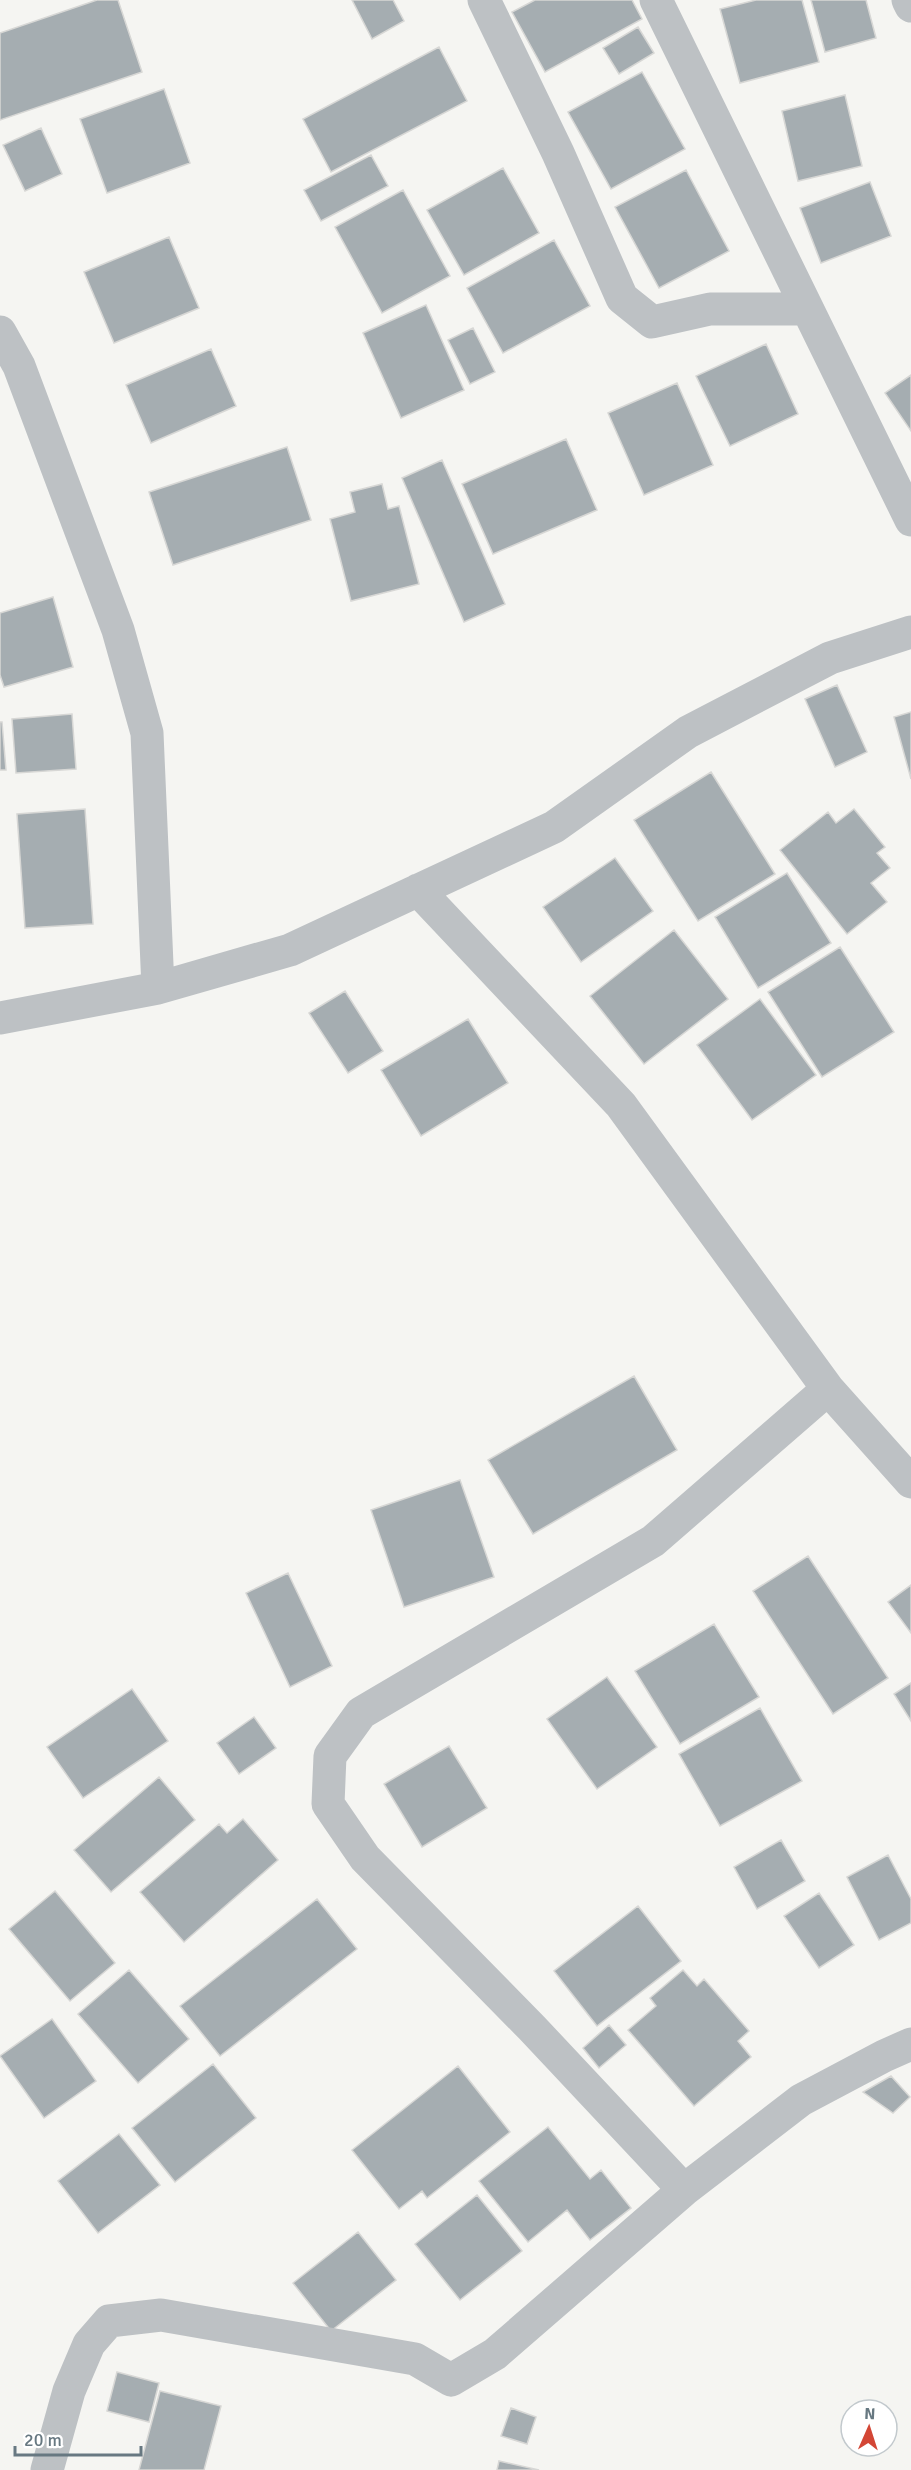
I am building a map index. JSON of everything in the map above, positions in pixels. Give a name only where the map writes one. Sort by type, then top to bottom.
[{"type":"street","points":[[484,0],[558,153],[622,298],[652,321],[710,309],[806,309]]},
{"type":"street","points":[[656,0],[911,520]]},
{"type":"street","points":[[908,0],[911,6]]},
{"type":"street","points":[[0,332],[19,366],[118,630],[147,733],[158,988]]},
{"type":"street","points":[[0,1018],[158,988],[290,950],[554,827],[688,732],[830,658],[911,632]]},
{"type":"street","points":[[418,890],[621,1105],[828,1389],[911,1482]]},
{"type":"street","points":[[684,2190],[532,2028],[365,1858],[328,1804],[330,1756],[361,1713],[653,1541],[828,1389]]},
{"type":"street","points":[[48,2470],[69,2391],[89,2344],[109,2321],[161,2315],[173,2317],[415,2359],[451,2380],[495,2354],[684,2190],[801,2100],[911,2044]]},
{"type":"building","points":[[97,0],[118,0],[142,72],[0,120],[0,33]]},
{"type":"building","points":[[352,0],[393,0],[404,21],[372,39]]},
{"type":"building","points":[[535,0],[632,0],[642,19],[545,72],[512,12]]},
{"type":"building","points":[[756,0],[802,0],[819,62],[740,83],[720,9]]},
{"type":"building","points":[[811,0],[866,0],[876,38],[825,52]]},
{"type":"building","points":[[638,27],[654,53],[619,74],[603,48]]},
{"type":"building","points":[[439,47],[467,101],[331,172],[303,119]]},
{"type":"building","points":[[642,72],[685,149],[611,189],[568,112]]},
{"type":"building","points":[[164,89],[190,163],[107,193],[80,119]]},
{"type":"building","points":[[845,95],[862,166],[798,181],[782,111]]},
{"type":"building","points":[[41,128],[62,174],[25,191],[3,145]]},
{"type":"building","points":[[371,155],[388,186],[321,221],[304,190]]},
{"type":"building","points":[[503,168],[539,233],[464,275],[427,210]]},
{"type":"building","points":[[686,170],[729,251],[659,288],[615,207]]},
{"type":"building","points":[[870,182],[891,236],[821,263],[800,208]]},
{"type":"building","points":[[403,190],[450,276],[382,313],[335,227]]},
{"type":"building","points":[[169,237],[199,308],[114,343],[84,272]]},
{"type":"building","points":[[554,240],[590,306],[503,353],[467,288]]},
{"type":"building","points":[[426,305],[464,390],[401,418],[363,333]]},
{"type":"building","points":[[473,328],[495,372],[470,384],[448,340]]},
{"type":"building","points":[[766,344],[798,414],[730,446],[696,376]]},
{"type":"building","points":[[211,349],[236,406],[151,443],[126,385]]},
{"type":"building","points":[[911,375],[911,431],[885,393]]},
{"type":"building","points":[[677,383],[713,465],[644,495],[608,413]]},
{"type":"building","points":[[566,439],[597,510],[493,554],[462,484]]},
{"type":"building","points":[[287,447],[311,520],[173,565],[149,492]]},
{"type":"building","points":[[442,460],[505,604],[464,622],[402,478]]},
{"type":"building","points":[[382,484],[388,509],[399,506],[419,584],[351,601],[330,519],[355,512],[350,492]]},
{"type":"building","points":[[53,597],[73,667],[4,687],[0,675],[0,613]]},
{"type":"building","points":[[837,685],[867,752],[835,767],[805,699]]},
{"type":"building","points":[[911,712],[911,779],[894,717]]},
{"type":"building","points":[[72,714],[76,769],[16,773],[12,719]]},
{"type":"building","points":[[0,722],[2,722],[6,770],[0,770]]},
{"type":"building","points":[[711,772],[775,874],[698,921],[634,820]]},
{"type":"building","points":[[85,809],[93,924],[25,928],[17,814]]},
{"type":"building","points":[[854,809],[885,847],[877,853],[890,868],[871,883],[887,902],[847,934],[780,850],[828,812],[836,823]]},
{"type":"building","points":[[615,858],[653,911],[581,962],[543,907]]},
{"type":"building","points":[[787,873],[831,943],[758,988],[715,917]]},
{"type":"building","points":[[674,930],[728,999],[644,1064],[590,996]]},
{"type":"building","points":[[840,947],[894,1032],[822,1077],[768,992]]},
{"type":"building","points":[[345,991],[383,1051],[348,1073],[309,1013]]},
{"type":"building","points":[[760,999],[816,1075],[752,1120],[697,1045]]},
{"type":"building","points":[[468,1019],[508,1083],[421,1136],[381,1070]]},
{"type":"building","points":[[634,1376],[677,1450],[533,1534],[488,1460]]},
{"type":"building","points":[[460,1480],[494,1577],[404,1607],[371,1510]]},
{"type":"building","points":[[808,1556],[888,1678],[833,1714],[753,1591]]},
{"type":"building","points":[[288,1573],[332,1666],[290,1687],[246,1593]]},
{"type":"building","points":[[911,1585],[911,1633],[888,1602]]},
{"type":"building","points":[[714,1624],[759,1697],[680,1744],[635,1671]]},
{"type":"building","points":[[607,1677],[657,1747],[597,1789],[547,1719]]},
{"type":"building","points":[[911,1683],[911,1721],[894,1694]]},
{"type":"building","points":[[132,1689],[168,1741],[83,1798],[47,1747]]},
{"type":"building","points":[[760,1708],[802,1781],[720,1826],[679,1754]]},
{"type":"building","points":[[254,1717],[276,1748],[239,1774],[217,1743]]},
{"type":"building","points":[[449,1746],[487,1808],[422,1847],[384,1784]]},
{"type":"building","points":[[159,1777],[195,1820],[111,1892],[74,1850]]},
{"type":"building","points":[[243,1819],[278,1860],[184,1942],[140,1892],[219,1824],[227,1833]]},
{"type":"building","points":[[781,1840],[805,1881],[757,1909],[734,1867]]},
{"type":"building","points":[[888,1855],[911,1899],[911,1923],[879,1940],[847,1877]]},
{"type":"building","points":[[55,1891],[115,1963],[70,2001],[9,1929]]},
{"type":"building","points":[[819,1893],[854,1945],[819,1968],[784,1916]]},
{"type":"building","points":[[317,1899],[357,1949],[220,2056],[180,2006]]},
{"type":"building","points":[[638,1906],[681,1961],[597,2026],[554,1971]]},
{"type":"building","points":[[129,1970],[189,2039],[138,2083],[78,2014]]},
{"type":"building","points":[[683,1970],[697,1986],[704,1979],[749,2031],[738,2041],[751,2057],[694,2106],[628,2030],[656,2006],[650,1998]]},
{"type":"building","points":[[52,2019],[96,2081],[44,2118],[0,2056]]},
{"type":"building","points":[[609,2025],[626,2045],[599,2068],[583,2048]]},
{"type":"building","points":[[213,2064],[256,2118],[175,2182],[132,2128]]},
{"type":"building","points":[[458,2066],[510,2132],[427,2198],[422,2191],[399,2209],[352,2150]]},
{"type":"building","points":[[891,2076],[910,2097],[893,2113],[863,2092]]},
{"type":"building","points":[[548,2127],[590,2179],[601,2170],[631,2208],[590,2240],[567,2210],[528,2242],[479,2181]]},
{"type":"building","points":[[119,2134],[160,2185],[98,2233],[58,2181]]},
{"type":"building","points":[[477,2195],[522,2251],[460,2300],[415,2244]]},
{"type":"building","points":[[358,2232],[396,2280],[331,2331],[293,2283]]},
{"type":"building","points":[[117,2372],[159,2383],[149,2422],[107,2411]]},
{"type":"building","points":[[160,2391],[221,2406],[204,2470],[139,2470]]},
{"type":"building","points":[[511,2408],[536,2417],[527,2444],[501,2436]]},
{"type":"building","points":[[499,2461],[539,2470],[497,2470]]}]
